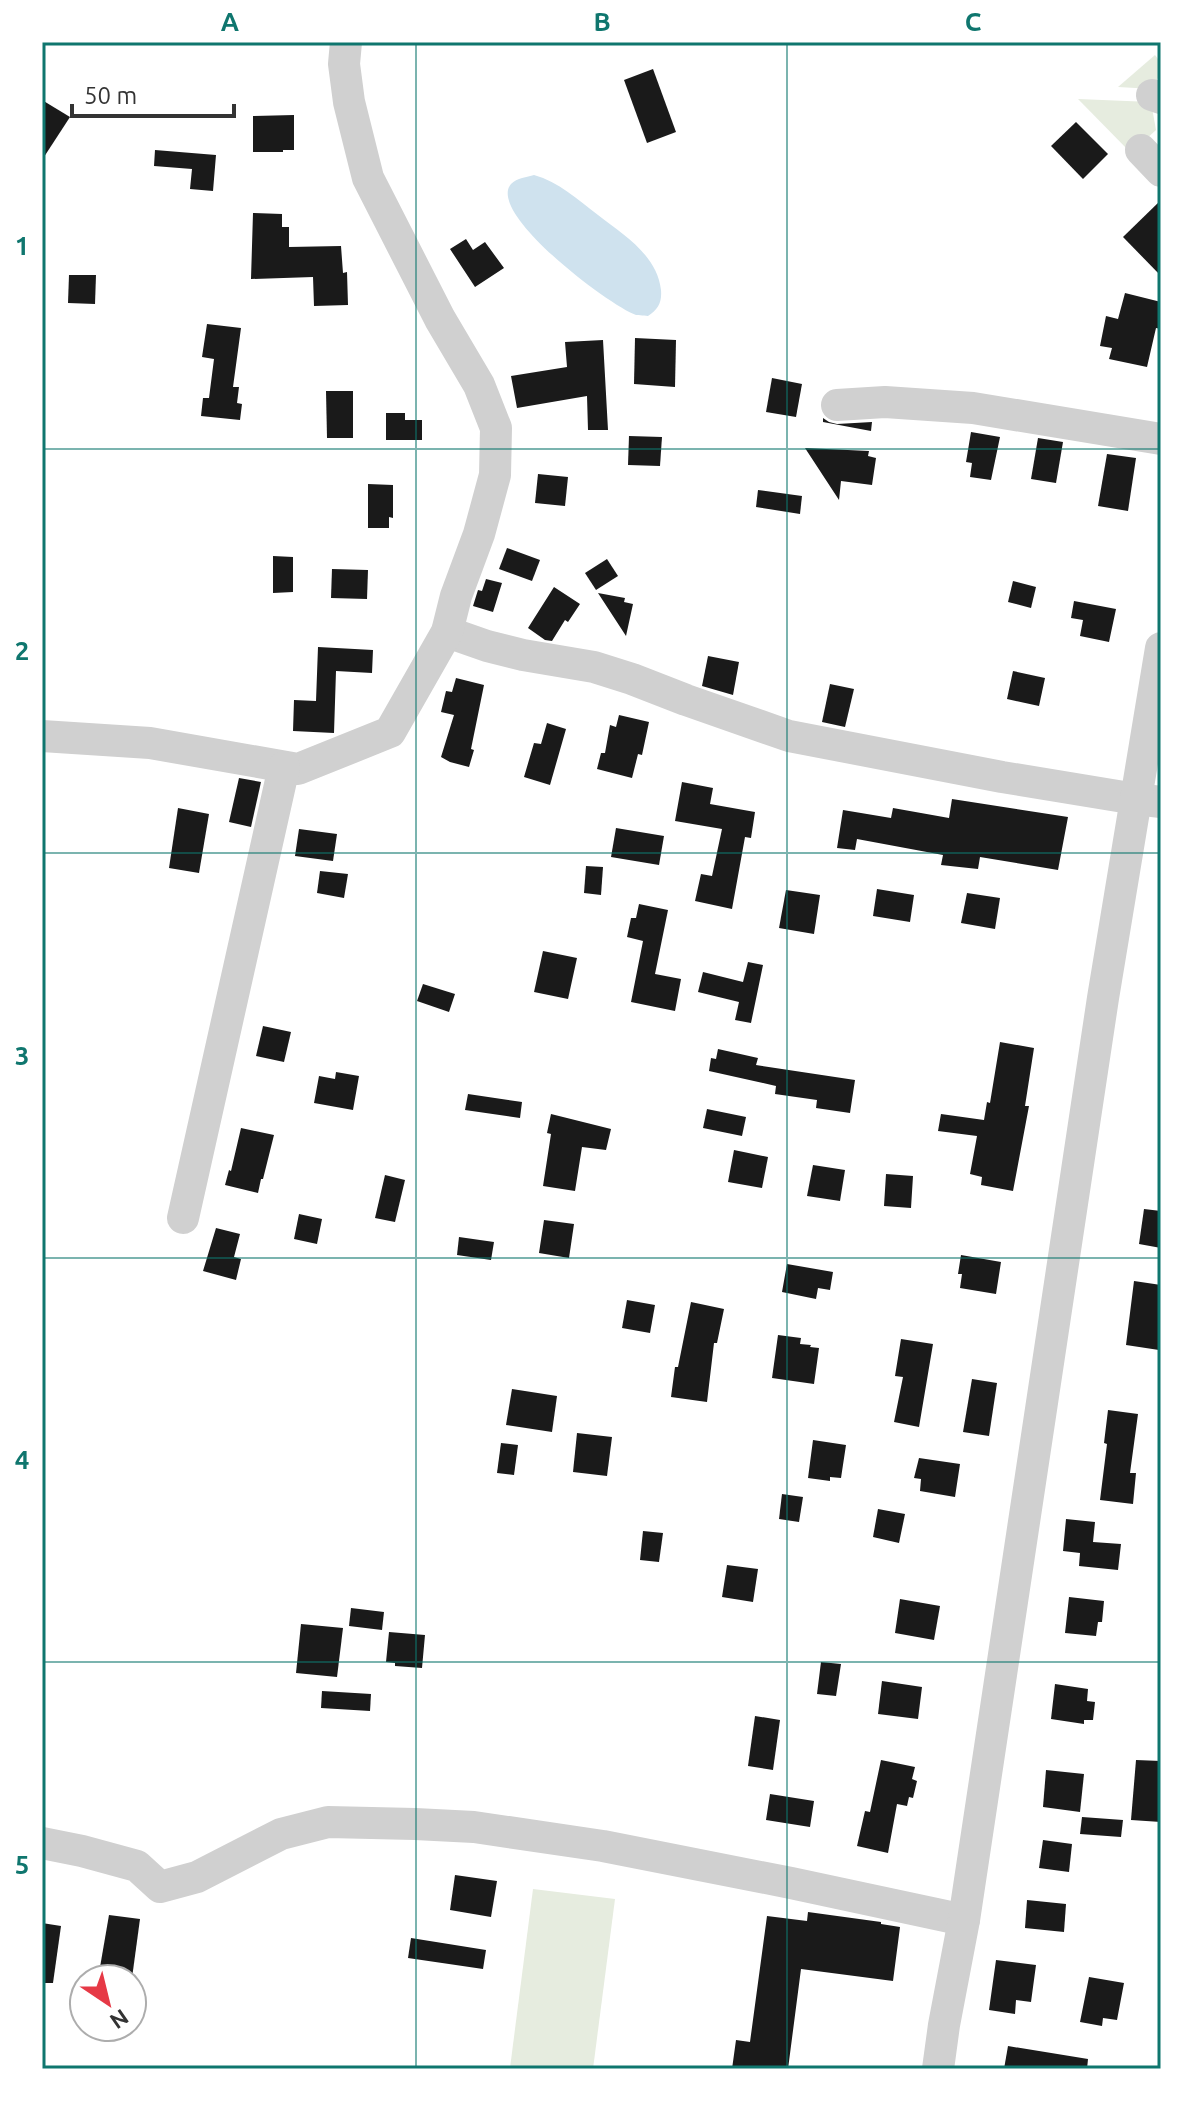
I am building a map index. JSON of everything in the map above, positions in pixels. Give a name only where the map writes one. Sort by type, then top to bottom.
[{"type":"street","points":[[42,736],[150,743],[298,769],[390,732],[447,632],[495,475],[496,428],[479,385],[440,319],[368,178],[349,102],[344,64],[346,42]]},
{"type":"street","points":[[837,405],[885,402],[973,408],[1161,439]]},
{"type":"street","points":[[447,632],[523,655],[594,667],[789,736],[1002,777],[1148,800]]},
{"type":"street","points":[[938,2069],[964,1920],[1098,1029],[1148,800],[1161,648]]},
{"type":"street","points":[[183,1218],[284,767]]},
{"type":"street","points":[[42,1843],[137,1866],[160,1887],[197,1877],[281,1834],[328,1822],[474,1827],[603,1846],[964,1920]]},
{"type":"shaded area","points":[[1155,55],[1161,63],[1161,71],[1153,89],[1118,87]]},
{"type":"shaded area","points":[[1078,99],[1151,102],[1156,130],[1131,153]]},
{"type":"shaded area","points":[[533,1889],[615,1899],[593,2069],[510,2068]]},
{"type":"water","points":[[534,175],[568,192],[628,238],[646,256],[661,290],[657,308],[648,316],[636,315],[622,308],[578,277],[533,236],[516,215],[508,198],[511,184]]},
{"type":"building","points":[[653,69],[676,132],[647,143],[624,80]]},
{"type":"building","points":[[42,100],[70,117],[42,160]]},
{"type":"building","points":[[294,115],[294,150],[253,152],[253,116]]},
{"type":"building","points":[[1076,122],[1108,154],[1083,179],[1051,146]]},
{"type":"building","points":[[155,150],[216,155],[213,191],[190,189],[192,169],[154,166]]},
{"type":"building","points":[[1161,200],[1161,276],[1123,237]]},
{"type":"building","points":[[253,213],[282,214],[282,227],[289,227],[289,247],[341,246],[343,273],[347,272],[348,305],[314,306],[313,277],[251,279]]},
{"type":"building","points":[[466,239],[473,250],[485,242],[504,268],[475,287],[450,249]]},
{"type":"building","points":[[69,275],[96,275],[95,304],[68,303]]},
{"type":"building","points":[[1125,293],[1161,302],[1161,329],[1156,328],[1147,367],[1109,359],[1112,348],[1100,346],[1106,316],[1118,319]]},
{"type":"building","points":[[207,324],[241,328],[233,387],[239,387],[237,403],[242,404],[240,420],[201,416],[203,398],[209,398],[214,359],[202,357]]},
{"type":"building","points":[[635,338],[676,340],[675,387],[634,384]]},
{"type":"building","points":[[603,340],[608,430],[588,430],[587,396],[517,408],[511,376],[567,367],[565,342]]},
{"type":"building","points":[[772,378],[802,384],[796,417],[766,412]]},
{"type":"building","points":[[326,391],[353,391],[353,438],[327,438]]},
{"type":"building","points":[[386,413],[405,413],[405,420],[422,420],[422,440],[386,440]]},
{"type":"building","points":[[823,418],[837,424],[872,422],[871,431],[823,422]]},
{"type":"building","points":[[971,432],[1000,437],[991,480],[970,477],[972,463],[966,462]]},
{"type":"building","points":[[629,436],[662,437],[660,466],[628,465]]},
{"type":"building","points":[[1038,438],[1063,442],[1056,483],[1031,479]]},
{"type":"building","points":[[805,448],[869,451],[868,456],[876,458],[872,485],[841,481],[839,500]]},
{"type":"building","points":[[1107,454],[1136,458],[1128,511],[1098,506]]},
{"type":"building","points":[[538,474],[568,477],[565,506],[535,503]]},
{"type":"building","points":[[368,484],[393,485],[393,518],[389,517],[389,528],[368,528]]},
{"type":"building","points":[[758,490],[802,496],[800,514],[756,507]]},
{"type":"building","points":[[507,548],[540,560],[532,581],[499,569]]},
{"type":"building","points":[[273,556],[293,557],[293,592],[273,593]]},
{"type":"building","points":[[607,559],[618,576],[596,590],[585,573]]},
{"type":"building","points":[[332,569],[368,570],[367,599],[331,598]]},
{"type":"building","points":[[486,579],[502,583],[493,612],[473,606],[478,590],[482,591]]},
{"type":"building","points":[[1013,581],[1036,587],[1031,608],[1008,602]]},
{"type":"building","points":[[554,587],[580,604],[552,641],[545,640],[528,628]]},
{"type":"building","points":[[598,593],[625,598],[624,602],[633,604],[626,636]]},
{"type":"building","points":[[1074,601],[1116,609],[1109,642],[1080,636],[1083,620],[1071,618]]},
{"type":"building","points":[[318,647],[373,650],[372,673],[336,671],[334,733],[293,731],[294,700],[316,701]]},
{"type":"building","points":[[708,656],[739,662],[733,695],[702,686]]},
{"type":"building","points":[[1013,671],[1045,678],[1039,706],[1007,699]]},
{"type":"building","points":[[456,678],[484,685],[469,767],[441,757],[454,715],[441,712],[446,691],[452,692]]},
{"type":"building","points":[[830,684],[854,689],[845,727],[822,722]]},
{"type":"building","points":[[619,715],[649,722],[642,755],[638,754],[632,778],[597,769],[601,753],[605,753],[610,725],[616,727]]},
{"type":"building","points":[[547,723],[566,729],[550,785],[524,777],[534,743],[541,744]]},
{"type":"building","points":[[239,778],[261,782],[251,827],[229,822]]},
{"type":"building","points":[[682,782],[713,788],[710,804],[755,812],[751,838],[745,837],[732,909],[695,901],[701,874],[712,876],[722,829],[675,821]]},
{"type":"building","points":[[952,799],[1068,817],[1058,870],[980,857],[978,869],[941,865],[943,855],[857,839],[855,850],[837,848],[843,810],[891,818],[893,808],[949,818]]},
{"type":"building","points":[[178,808],[209,814],[199,873],[169,868]]},
{"type":"building","points":[[616,828],[664,836],[659,865],[611,857]]},
{"type":"building","points":[[299,829],[337,834],[333,861],[295,856]]},
{"type":"building","points":[[586,866],[603,867],[601,895],[584,893]]},
{"type":"building","points":[[320,871],[348,874],[344,898],[317,893]]},
{"type":"building","points":[[877,889],[914,895],[910,922],[873,916]]},
{"type":"building","points":[[786,890],[820,895],[814,934],[779,928]]},
{"type":"building","points":[[967,893],[1000,898],[995,929],[961,923]]},
{"type":"building","points":[[639,904],[668,910],[655,974],[681,979],[675,1011],[631,1002],[643,941],[627,937],[631,918],[636,918]]},
{"type":"building","points":[[543,951],[577,958],[568,999],[534,992]]},
{"type":"building","points":[[748,962],[763,965],[751,1023],[735,1020],[739,1002],[698,992],[703,972],[743,982]]},
{"type":"building","points":[[423,984],[455,994],[449,1012],[417,1001]]},
{"type":"building","points":[[263,1026],[291,1032],[284,1062],[256,1056]]},
{"type":"building","points":[[1000,1042],[1034,1048],[1025,1106],[1029,1106],[1013,1191],[981,1185],[982,1177],[970,1174],[977,1136],[938,1131],[941,1114],[984,1120],[987,1102],[990,1103]]},
{"type":"building","points":[[718,1049],[758,1058],[756,1065],[855,1080],[850,1113],[816,1108],[817,1100],[775,1094],[776,1086],[709,1071],[711,1058],[716,1059]]},
{"type":"building","points":[[336,1072],[359,1076],[353,1110],[314,1103],[319,1076],[335,1079]]},
{"type":"building","points":[[468,1094],[522,1102],[520,1118],[465,1110]]},
{"type":"building","points":[[707,1109],[746,1117],[742,1136],[703,1128]]},
{"type":"building","points":[[551,1114],[611,1129],[606,1150],[582,1147],[575,1191],[543,1186]]},
{"type":"building","points":[[241,1128],[274,1135],[258,1193],[225,1185]]},
{"type":"building","points":[[734,1150],[768,1157],[762,1188],[728,1182]]},
{"type":"building","points":[[813,1165],[845,1170],[840,1201],[807,1196]]},
{"type":"building","points":[[886,1174],[913,1176],[911,1208],[884,1206]]},
{"type":"building","points":[[385,1175],[405,1180],[395,1222],[375,1218]]},
{"type":"building","points":[[1144,1209],[1161,1211],[1161,1248],[1139,1244]]},
{"type":"building","points":[[299,1214],[322,1219],[317,1244],[294,1239]]},
{"type":"building","points":[[544,1220],[574,1224],[569,1258],[539,1253]]},
{"type":"building","points":[[216,1228],[240,1234],[234,1257],[241,1259],[236,1280],[203,1271]]},
{"type":"building","points":[[459,1237],[494,1242],[491,1260],[457,1255]]},
{"type":"building","points":[[961,1255],[1001,1262],[996,1294],[960,1288],[962,1274],[958,1274]]},
{"type":"building","points":[[787,1264],[833,1272],[830,1290],[818,1288],[816,1299],[782,1292]]},
{"type":"building","points":[[1134,1281],[1161,1285],[1159,1350],[1126,1345]]},
{"type":"building","points":[[627,1300],[655,1305],[650,1333],[622,1328]]},
{"type":"building","points":[[691,1302],[724,1309],[717,1343],[714,1343],[707,1402],[671,1397]]},
{"type":"building","points":[[778,1335],[801,1338],[800,1344],[819,1348],[814,1384],[772,1378]]},
{"type":"building","points":[[901,1339],[933,1344],[919,1427],[894,1422],[903,1377],[895,1376]]},
{"type":"building","points":[[972,1379],[997,1383],[989,1436],[963,1432]]},
{"type":"building","points":[[512,1389],[557,1396],[552,1432],[506,1425]]},
{"type":"building","points":[[1108,1410],[1138,1414],[1130,1473],[1136,1473],[1133,1504],[1100,1500]]},
{"type":"building","points":[[577,1433],[612,1437],[607,1476],[573,1472]]},
{"type":"building","points":[[813,1440],[846,1445],[841,1478],[830,1477],[830,1481],[808,1478]]},
{"type":"building","points":[[501,1443],[518,1445],[514,1475],[497,1473]]},
{"type":"building","points":[[919,1458],[960,1464],[955,1497],[920,1491],[921,1479],[914,1478]]},
{"type":"building","points":[[782,1494],[803,1497],[799,1522],[779,1519]]},
{"type":"building","points":[[878,1509],[905,1514],[899,1543],[873,1537]]},
{"type":"building","points":[[1066,1519],[1095,1522],[1093,1542],[1121,1544],[1118,1570],[1079,1566],[1080,1553],[1063,1551]]},
{"type":"building","points":[[643,1531],[663,1533],[659,1562],[640,1560]]},
{"type":"building","points":[[727,1565],[758,1569],[753,1602],[722,1597]]},
{"type":"building","points":[[1069,1597],[1104,1601],[1102,1622],[1098,1622],[1096,1636],[1065,1633]]},
{"type":"building","points":[[900,1599],[940,1606],[934,1640],[895,1633]]},
{"type":"building","points":[[351,1608],[384,1612],[382,1630],[349,1626]]},
{"type":"building","points":[[301,1624],[343,1628],[337,1677],[296,1673]]},
{"type":"building","points":[[389,1632],[425,1635],[422,1668],[395,1666],[395,1663],[386,1662]]},
{"type":"building","points":[[821,1662],[841,1664],[836,1696],[817,1694]]},
{"type":"building","points":[[882,1681],[922,1687],[918,1719],[878,1714]]},
{"type":"building","points":[[1055,1684],[1088,1689],[1087,1701],[1095,1702],[1093,1720],[1084,1720],[1084,1724],[1051,1719]]},
{"type":"building","points":[[322,1691],[371,1694],[370,1711],[321,1708]]},
{"type":"building","points":[[755,1716],[780,1720],[773,1770],[748,1766]]},
{"type":"building","points":[[881,1760],[915,1767],[912,1779],[917,1781],[913,1798],[909,1797],[907,1806],[897,1804],[888,1853],[857,1846],[865,1811],[870,1812]]},
{"type":"building","points":[[1136,1760],[1161,1761],[1161,1822],[1131,1820]]},
{"type":"building","points":[[1046,1770],[1084,1774],[1080,1812],[1043,1807]]},
{"type":"building","points":[[770,1794],[814,1801],[810,1827],[766,1820]]},
{"type":"building","points":[[1082,1817],[1123,1820],[1121,1837],[1080,1834]]},
{"type":"building","points":[[1043,1840],[1072,1844],[1069,1872],[1039,1868]]},
{"type":"building","points":[[455,1875],[497,1881],[491,1917],[450,1910]]},
{"type":"building","points":[[1027,1900],[1066,1904],[1064,1932],[1025,1928]]},
{"type":"building","points":[[808,1912],[900,1927],[893,1981],[801,1969],[788,2069],[732,2069],[736,2040],[750,2042],[767,1916],[807,1921]]},
{"type":"building","points":[[109,1915],[140,1919],[134,1963],[101,1963]]},
{"type":"building","points":[[42,1923],[61,1926],[53,1983],[42,1983]]},
{"type":"building","points":[[411,1938],[486,1950],[483,1969],[408,1958]]},
{"type":"building","points":[[996,1960],[1036,1965],[1031,2002],[1016,2000],[1015,2014],[989,2010]]},
{"type":"building","points":[[1089,1977],[1124,1983],[1117,2020],[1103,2018],[1102,2026],[1080,2022]]},
{"type":"building","points":[[1008,2046],[1088,2059],[1087,2069],[1004,2069]]}]
